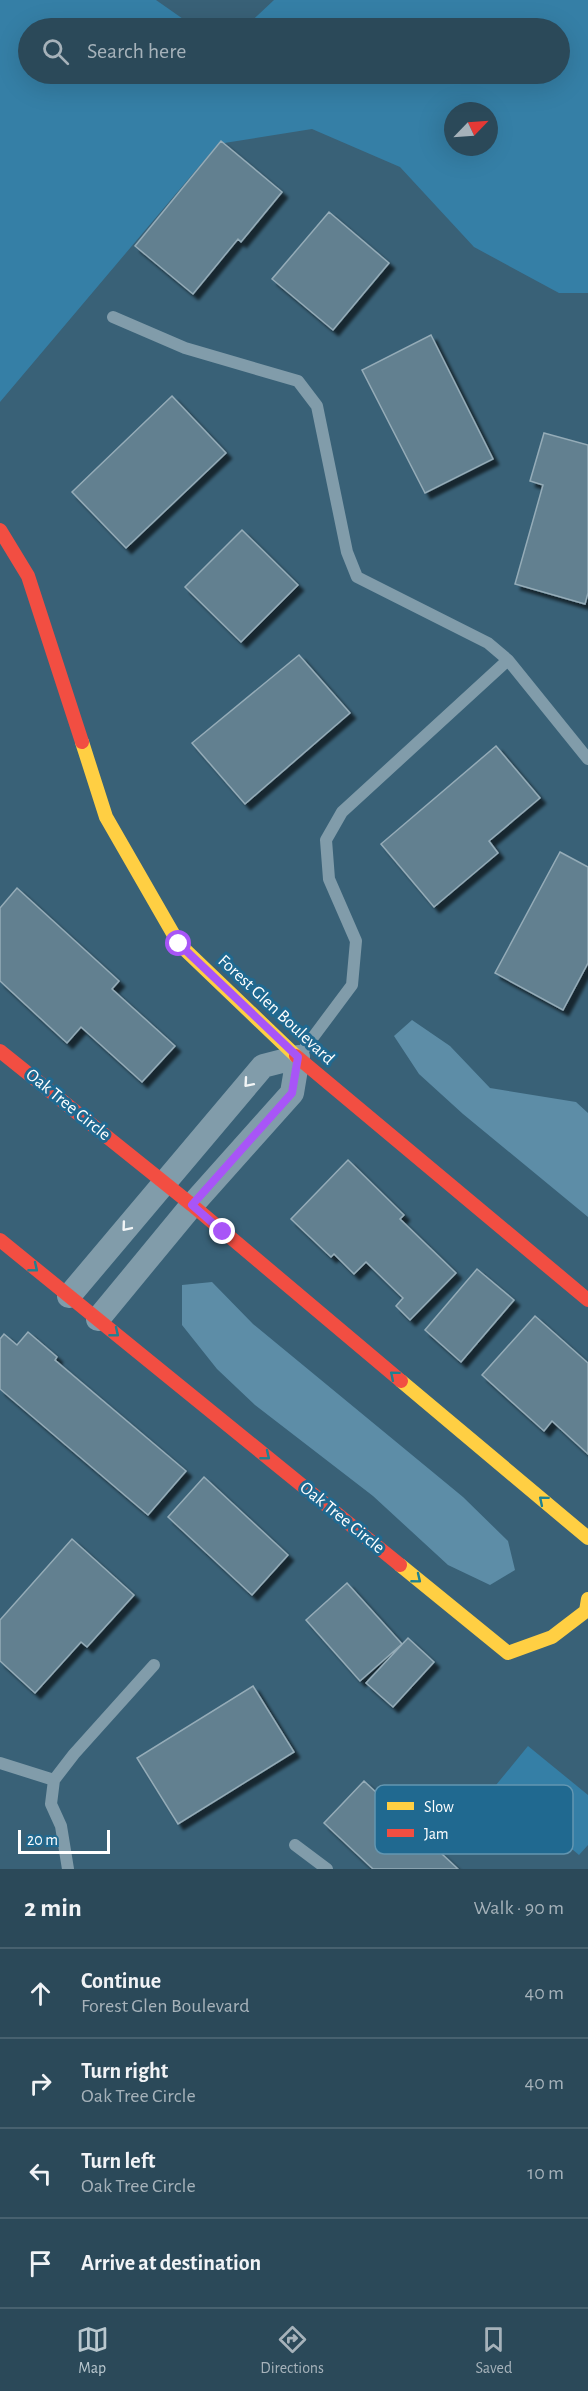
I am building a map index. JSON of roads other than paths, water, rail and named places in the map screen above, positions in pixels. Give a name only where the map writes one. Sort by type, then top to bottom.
[{"type":"street","name":"Forest Glen Boulevard","points":[[0,530],[28,576],[106,817],[179,944],[298,1057],[588,1300]]},
{"type":"street","name":"Oak Tree Circle","points":[[0,1051],[192,1205],[588,1538]]},
{"type":"street","points":[[69,1296],[263,1066],[298,1057],[292,1093],[192,1205],[98,1319]]},
{"type":"street","name":"Oak Tree Circle","points":[[0,1240],[508,1653],[552,1637],[586,1611],[588,1599]]},
{"type":"lane","points":[[113,317],[185,348],[298,381],[317,406],[347,552],[357,578],[488,643],[508,660],[588,759]]},
{"type":"lane","points":[[298,1057],[352,985],[356,941],[329,879],[326,840],[342,812],[508,660]]},
{"type":"lane","points":[[68,1869],[61,1826],[51,1803],[54,1780],[74,1754],[153,1665]]},
{"type":"lane","points":[[0,1763],[54,1780]]},
{"type":"lane","points":[[295,1845],[327,1869]]}]
